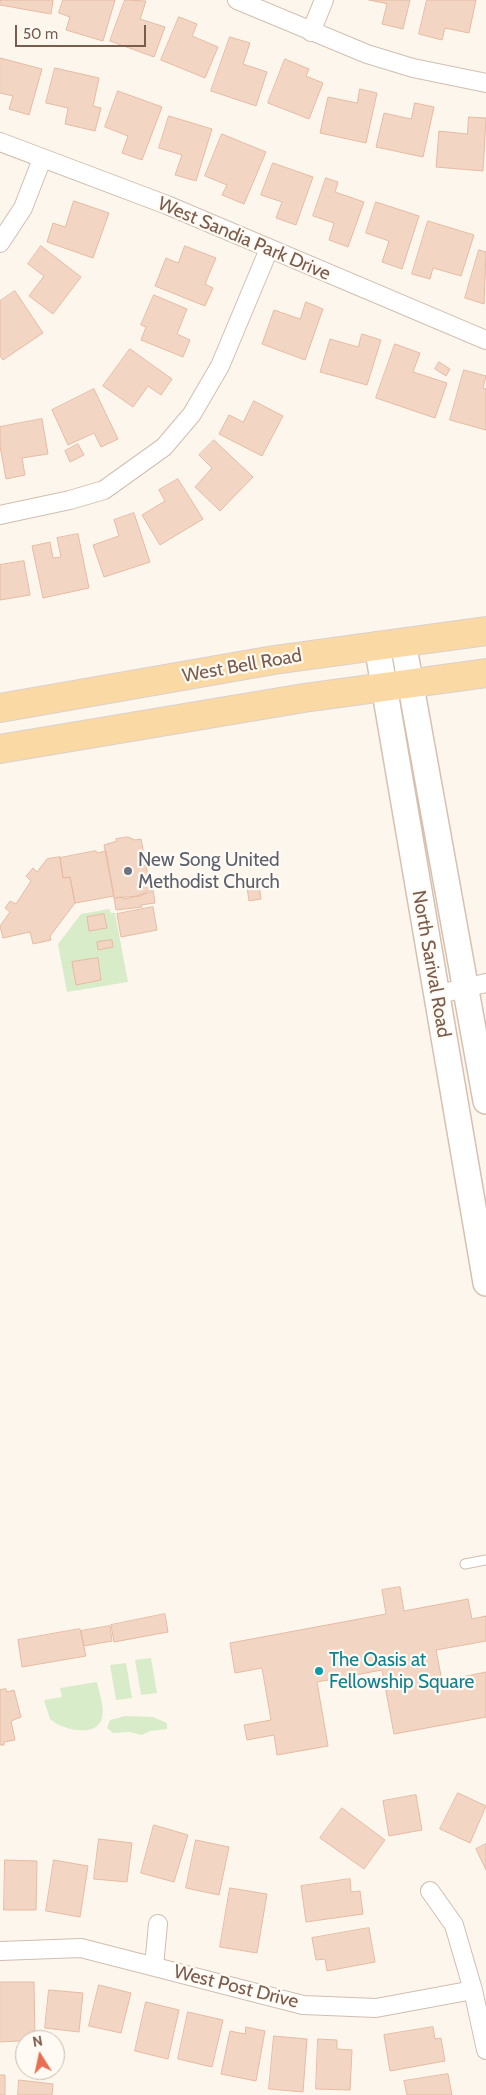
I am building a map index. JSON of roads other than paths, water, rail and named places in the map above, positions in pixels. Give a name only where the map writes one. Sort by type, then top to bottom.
[{"type":"main road","name":"West Bell Road","points":[[0,708],[274,660],[486,631]]},
{"type":"main road","name":"North Sarival Road","points":[[390,643],[397,685],[435,994],[486,1283]]},
{"type":"main road","points":[[0,749],[397,685],[486,673]]},
{"type":"main road","name":"North Sarival Road","points":[[397,685],[476,985],[486,1101]]},
{"type":"street","points":[[237,0],[367,54],[413,68],[486,82]]},
{"type":"street","points":[[311,32],[324,0]]},
{"type":"street","name":"West Sandia Park Drive","points":[[0,142],[167,205],[486,340]]},
{"type":"street","points":[[0,243],[23,208],[42,159]]},
{"type":"street","points":[[0,514],[70,500],[104,490],[164,447],[192,414],[220,366],[269,249]]},
{"type":"street","points":[[435,994],[476,985]]},
{"type":"street","points":[[430,1891],[454,1925],[473,1990],[486,2050]]},
{"type":"street","points":[[154,1966],[158,1924]]},
{"type":"street","name":"West Post Drive","points":[[0,1951],[81,1948],[303,2005],[376,2008],[473,1990]]},
{"type":"lane","points":[[465,1564],[486,1560]]},
{"type":"place","name":"New Song United Methodist Church","points":[[128,871]]},
{"type":"place","name":"The Oasis at Fellowship Square","points":[[319,1671]]}]
